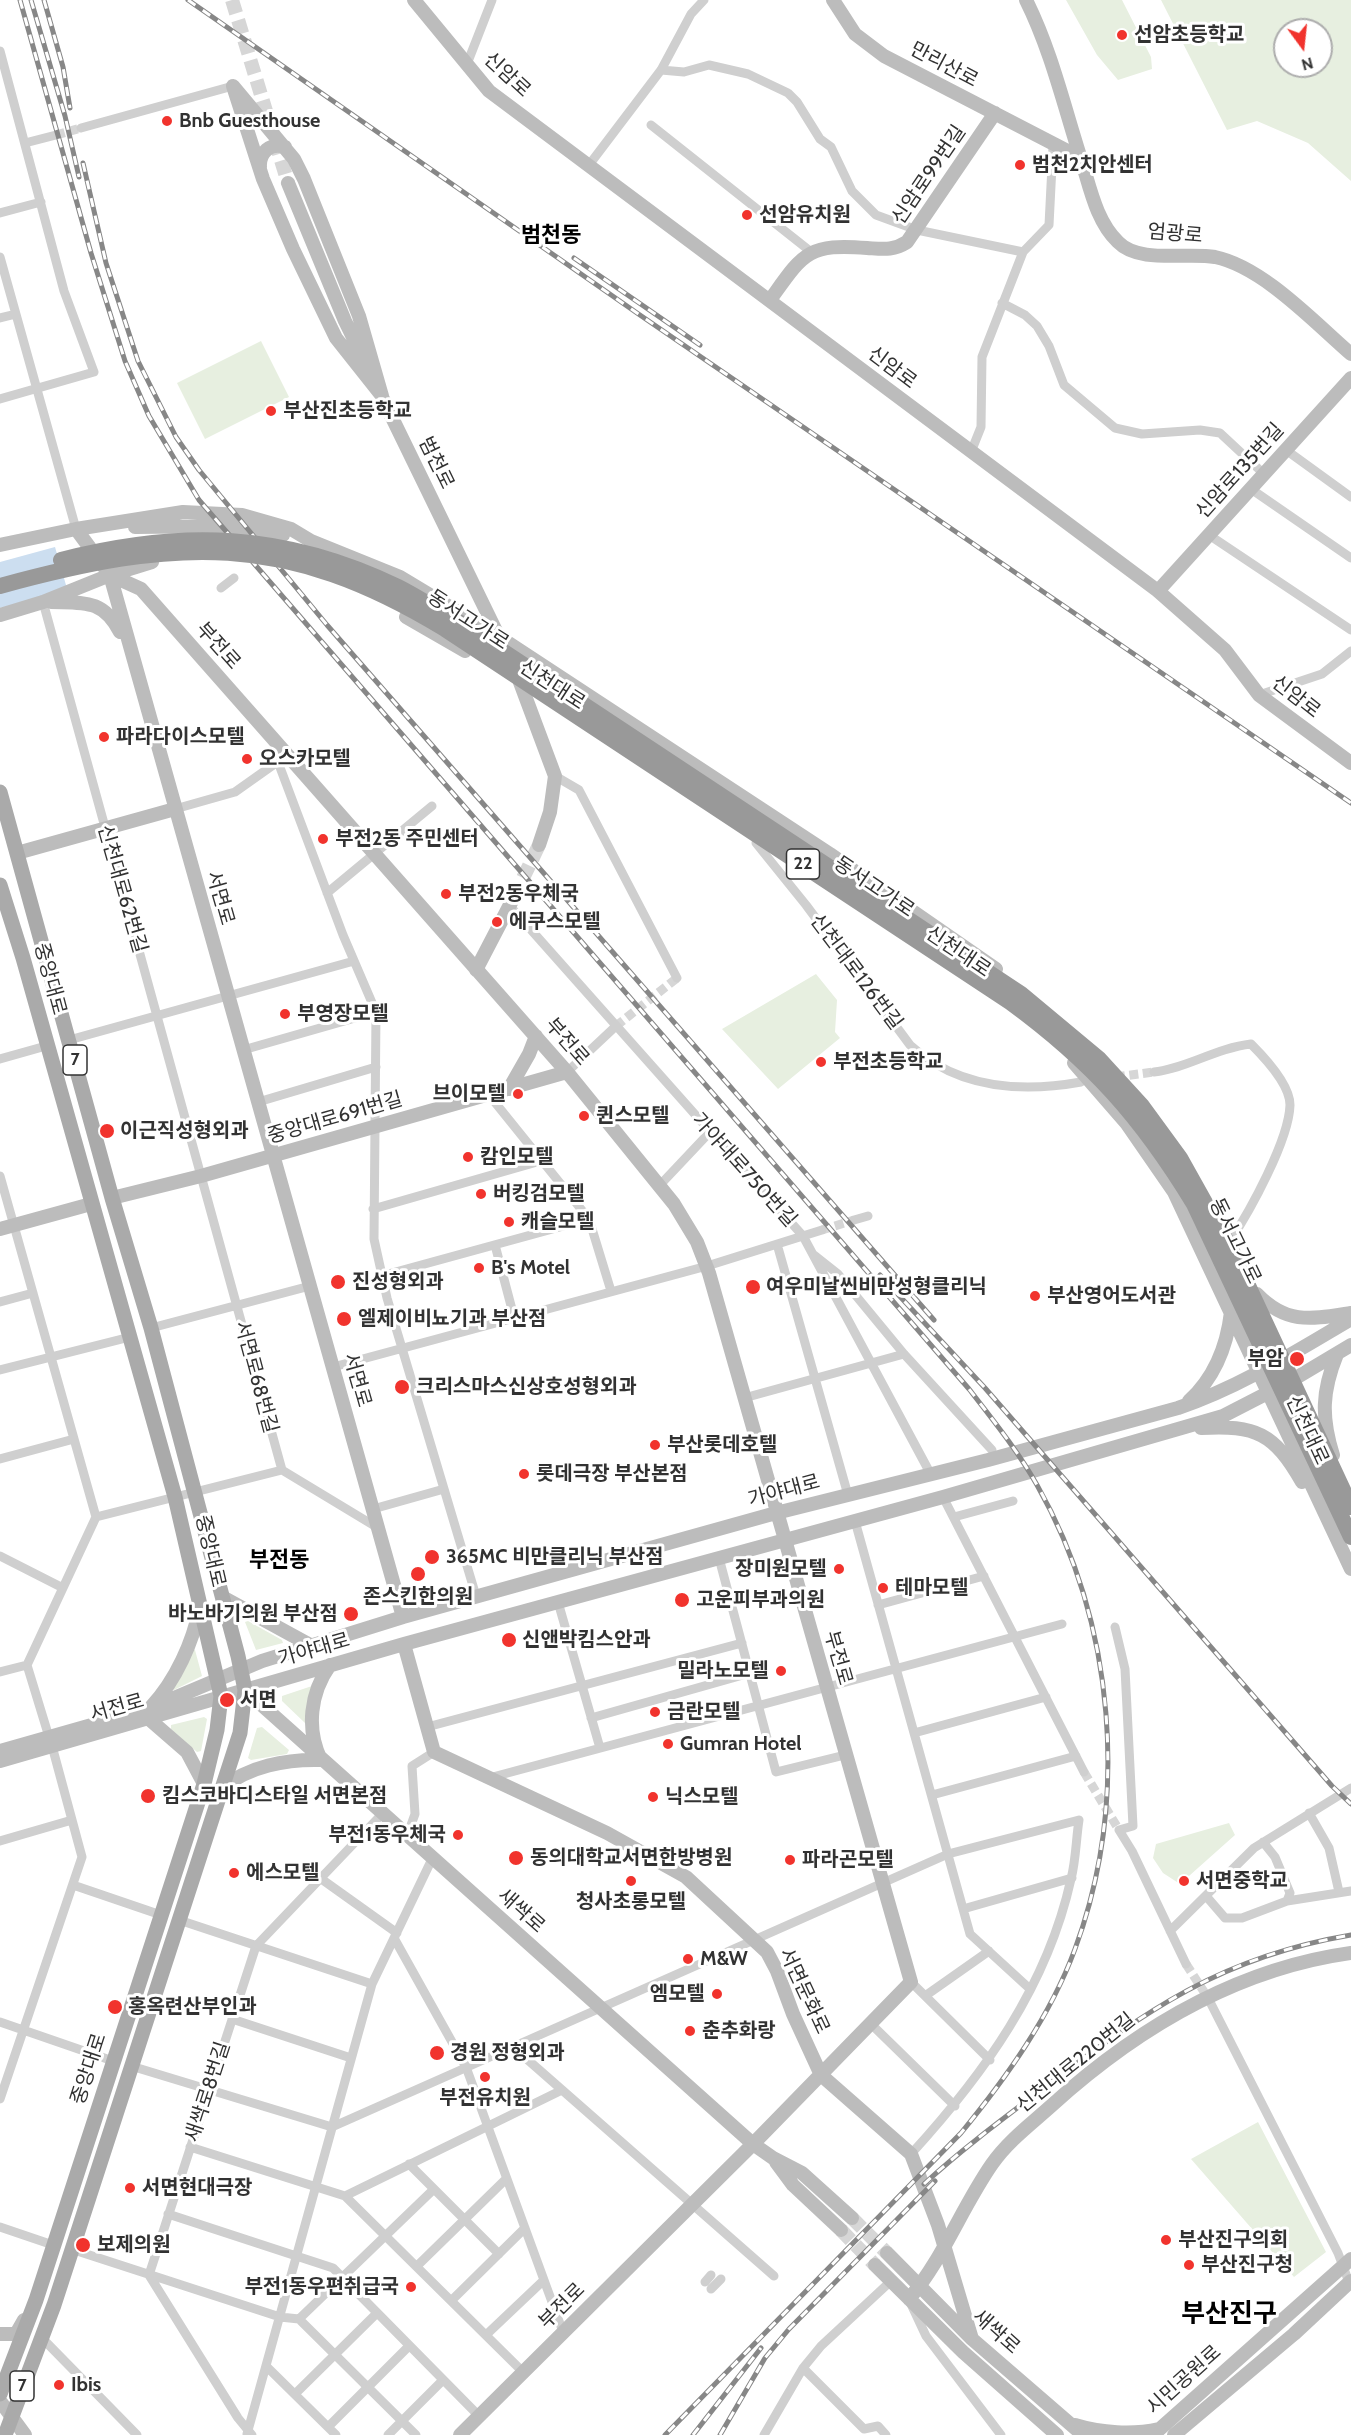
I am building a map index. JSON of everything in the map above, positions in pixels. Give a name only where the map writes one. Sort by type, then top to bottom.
[{"type":"highway","name":"동서고가로","points":[[0,575],[108,548],[198,538],[273,544],[348,565],[399,588],[457,621],[1021,994],[1099,1059],[1142,1106],[1180,1158],[1232,1251],[1351,1507]]},
{"type":"highway","name":"동서고가로","points":[[0,586],[110,560],[157,553],[234,552],[273,557],[312,566],[370,587],[405,605],[834,885],[1044,1027],[1095,1071],[1130,1111],[1168,1161],[1194,1204],[1351,1537]]},
{"type":"highway","points":[[0,596],[157,553]]},
{"type":"main road","name":"신암로","points":[[414,0],[489,91],[1158,591],[1225,650],[1259,695],[1351,763]]},
{"type":"main road","name":"만리산로","points":[[833,0],[855,34],[884,56],[995,113],[1053,146],[1081,158]]},
{"type":"main road","name":"엄광로","points":[[1026,0],[1052,66],[1098,212],[1118,243],[1148,256],[1214,257],[1238,264],[1289,300],[1351,354]]},
{"type":"main road","points":[[233,86],[285,147],[304,179],[359,316],[382,396]]},
{"type":"main road","points":[[233,86],[263,179],[293,249],[336,338],[382,396]]},
{"type":"main road","name":"신암로99번길","points":[[810,251],[848,246],[895,250],[907,242],[995,113]]},
{"type":"main road","points":[[263,179],[259,165],[261,156],[272,146],[285,147]]},
{"type":"main road","name":"범천로","points":[[288,183],[345,321],[525,691],[555,776]]},
{"type":"main road","points":[[770,300],[795,266],[810,251]]},
{"type":"main road","name":"신암로135번길","points":[[1158,591],[1351,378]]},
{"type":"main road","name":"신천대로","points":[[0,545],[76,529],[186,526],[255,529],[311,541],[400,578],[498,636],[965,945],[1088,1041],[1146,1102],[1171,1134],[1197,1175],[1257,1294],[1334,1460],[1350,1487]]},
{"type":"main road","points":[[76,529],[110,575]]},
{"type":"main road","points":[[0,539],[17,542]]},
{"type":"main road","name":"신천대로","points":[[0,615],[43,602],[144,563],[193,559],[270,565],[327,580],[386,604],[459,648],[1005,1007],[1073,1062],[1128,1124],[1162,1173],[1195,1233],[1351,1569]]},
{"type":"main road","name":"서면로","points":[[110,575],[403,1617]]},
{"type":"main road","name":"부전로","points":[[110,575],[141,589],[283,759],[374,854],[536,1036],[660,1185],[697,1242],[707,1266],[911,1982],[753,2144],[460,2435]]},
{"type":"main road","name":"서면로","points":[[43,602],[99,606],[114,620],[132,656]]},
{"type":"main road","points":[[538,845],[550,812],[555,776]]},
{"type":"main road","name":"중앙대로","points":[[0,792],[112,1198],[151,1328],[224,1598],[245,1690],[240,1733],[222,1789],[71,2249],[5,2435]]},
{"type":"main road","points":[[17,853],[175,809]]},
{"type":"main road","name":"중앙대로","points":[[0,885],[175,1497],[220,1689],[217,1730],[204,1784],[36,2300],[0,2394]]},
{"type":"main road","points":[[476,970],[512,901]]},
{"type":"main road","points":[[509,1089],[530,1054],[536,1036]]},
{"type":"main road","name":"중앙대로691번길","points":[[112,1198],[201,1176],[567,1072]]},
{"type":"main road","points":[[7,1227],[90,1204]]},
{"type":"main road","points":[[1257,1294],[1270,1308],[1293,1317],[1322,1318],[1351,1313]]},
{"type":"main road","points":[[893,1483],[992,1450],[1068,1429],[1178,1408],[1203,1389],[1228,1336],[1231,1312]]},
{"type":"main road","name":"가야대로","points":[[220,1689],[242,1671],[310,1645],[403,1617],[1209,1398],[1259,1373],[1351,1319]]},
{"type":"main road","points":[[1179,1429],[1223,1416],[1296,1378],[1351,1345]]},
{"type":"main road","points":[[1334,1460],[1324,1424],[1324,1415],[1329,1371],[1336,1354]]},
{"type":"main road","points":[[1179,1429],[1242,1428],[1269,1440],[1289,1459],[1314,1502],[1329,1521]]},
{"type":"main road","name":"가야대로","points":[[245,1690],[404,1644],[855,1521],[949,1496],[1002,1487],[1045,1476],[1179,1429]]},
{"type":"main road","points":[[224,1598],[310,1645]]},
{"type":"main road","points":[[201,1605],[196,1629],[185,1653],[164,1693],[149,1714],[187,1752],[204,1784]]},
{"type":"main road","points":[[404,1644],[434,1752]]},
{"type":"main road","points":[[222,1789],[244,1772],[299,1759],[321,1760],[312,1742],[311,1725],[319,1681],[330,1665]]},
{"type":"main road","name":"서전로","points":[[0,1761],[51,1742],[149,1714],[220,1689],[245,1690]]},
{"type":"main road","name":"새싹로","points":[[245,1690],[753,2144],[773,2158],[802,2173],[852,2218]]},
{"type":"main road","name":"서전로","points":[[0,1751],[51,1742]]},
{"type":"main road","name":"서면문화로","points":[[434,1752],[606,1833],[686,1877],[752,1941],[767,1952],[820,2074],[911,2154],[923,2179],[972,2339]]},
{"type":"main road","name":"신천대로220번길","points":[[944,2244],[993,2162],[1016,2137],[1072,2086],[1133,2038],[1168,2016],[1268,1972],[1351,1953]]},
{"type":"main road","name":"새싹로","points":[[773,2158],[793,2185],[841,2230]]},
{"type":"main road","points":[[909,2299],[920,2286],[944,2244]]},
{"type":"main road","name":"새싹로","points":[[887,2253],[972,2339],[1083,2435]]},
{"type":"main road","name":"시민공원로","points":[[1157,2431],[1347,2263]]},
{"type":"main road","name":"새싹로","points":[[875,2265],[963,2352],[1057,2435]]},
{"type":"main road","name":"시민공원로","points":[[1174,2435],[1350,2284]]},
{"type":"main road","points":[[0,2334],[16,2334],[36,2300]]},
{"type":"main road","points":[[0,2401],[25,2435]]},
{"type":"main road","points":[[1069,2423],[1115,2432],[1157,2431]]},
{"type":"street","points":[[467,64],[492,0]]},
{"type":"street","points":[[589,165],[662,70],[691,14],[704,0]]},
{"type":"street","points":[[0,51],[2,68],[25,143],[64,291],[94,372],[0,399]]},
{"type":"street","points":[[662,70],[684,72],[709,65],[748,74],[788,93],[797,102],[820,139],[831,147],[852,191],[876,215],[916,230],[1023,252]]},
{"type":"street","points":[[81,128],[233,86]]},
{"type":"street","points":[[651,126],[810,251]]},
{"type":"street","points":[[25,143],[56,135]]},
{"type":"street","points":[[971,452],[981,427],[982,357],[1023,252],[1049,225],[1053,146]]},
{"type":"street","points":[[0,213],[40,202]]},
{"type":"street","points":[[0,257],[76,529]]},
{"type":"street","points":[[1002,303],[1025,315],[1037,326],[1049,346],[1064,385],[1115,428],[1142,434],[1200,430],[1220,434],[1264,474]]},
{"type":"street","points":[[0,318],[16,314]]},
{"type":"street","points":[[1286,450],[1351,497]]},
{"type":"street","points":[[1251,489],[1351,558]]},
{"type":"street","points":[[1209,535],[1351,630]]},
{"type":"street","points":[[221,588],[234,578]]},
{"type":"street","name":"신천대로62번길","points":[[43,602],[201,1176]]},
{"type":"street","points":[[1259,695],[1322,674],[1351,651]]},
{"type":"street","points":[[175,809],[235,792],[283,759],[327,893],[376,1012],[377,1126],[374,1239],[381,1276],[476,1596]]},
{"type":"street","points":[[555,776],[579,790],[677,978]]},
{"type":"street","points":[[327,893],[432,806]]},
{"type":"street","name":"신천대로126번길","points":[[756,843],[806,904],[910,1045],[926,1059],[947,1072],[976,1082],[1038,1087],[1081,1082]]},
{"type":"street","name":"가야대로750번길","points":[[512,901],[616,1026],[803,1236],[929,1471]]},
{"type":"street","points":[[229,997],[354,961]]},
{"type":"street","name":"중앙대로","points":[[69,1040],[229,997]]},
{"type":"street","points":[[243,1050],[376,1012]]},
{"type":"street","points":[[567,1072],[616,1026]]},
{"type":"street","points":[[1154,1072],[1168,1071],[1230,1046],[1251,1044],[1274,1066],[1290,1103],[1285,1134],[1250,1208],[1230,1241]]},
{"type":"street","points":[[0,1059],[46,1046]]},
{"type":"street","points":[[258,1101],[376,1067]]},
{"type":"street","points":[[489,1095],[544,1160],[589,1219],[611,1292]]},
{"type":"street","points":[[660,1185],[710,1132]]},
{"type":"street","points":[[373,1209],[544,1160]]},
{"type":"street","points":[[0,1176],[7,1227],[33,1293],[96,1517],[27,1665],[51,1742],[82,1857],[0,2099]]},
{"type":"street","name":"서면로68번길","points":[[201,1176],[282,1470]]},
{"type":"street","points":[[854,1220],[868,1216]]},
{"type":"street","points":[[381,1276],[589,1219]]},
{"type":"street","points":[[333,1367],[707,1266],[822,1230]]},
{"type":"street","points":[[777,1244],[848,1495]]},
{"type":"street","points":[[492,1245],[514,1317]]},
{"type":"street","points":[[813,1254],[838,1274],[904,1354],[992,1450]]},
{"type":"street","points":[[151,1328],[310,1286]]},
{"type":"street","points":[[0,1302],[33,1293]]},
{"type":"street","points":[[0,1370],[130,1337]]},
{"type":"street","points":[[744,1398],[904,1354]]},
{"type":"street","points":[[3,1458],[74,1439]]},
{"type":"street","points":[[96,1517],[282,1470],[378,1528]]},
{"type":"street","points":[[373,1509],[444,1489]]},
{"type":"street","points":[[949,1496],[954,1517],[1084,1772]]},
{"type":"street","points":[[954,1517],[1013,1501]]},
{"type":"street","points":[[855,1521],[970,1934],[1030,1989]]},
{"type":"street","points":[[0,1556],[63,1588]]},
{"type":"street","points":[[719,1558],[776,1772],[845,1755]]},
{"type":"street","points":[[878,1605],[984,1576]]},
{"type":"street","points":[[558,1602],[600,1748]]},
{"type":"street","points":[[489,1778],[1062,1624]]},
{"type":"street","points":[[1115,1627],[1125,1669],[1133,1826],[1119,1830],[1132,1851],[1186,1964]]},
{"type":"street","points":[[427,1727],[742,1643]]},
{"type":"street","points":[[0,1672],[27,1665]]},
{"type":"street","points":[[591,1718],[750,1673]]},
{"type":"street","points":[[914,1733],[1046,1697]]},
{"type":"street","points":[[407,1836],[414,1814],[412,1766],[434,1752]]},
{"type":"street","points":[[932,1795],[1076,1756]]},
{"type":"street","points":[[1170,1931],[1263,1842],[1351,1788]]},
{"type":"street","points":[[1309,1813],[1329,1848],[1339,1892]]},
{"type":"street","name":"새싹로8번길","points":[[149,2275],[256,1947],[382,1814]]},
{"type":"street","points":[[0,1841],[72,1820]]},
{"type":"street","points":[[131,2066],[332,2127],[948,1854],[1079,1820],[1072,1878],[1055,1936],[1030,1989],[990,2060],[955,2106],[911,2154]]},
{"type":"street","points":[[1263,1842],[1275,1857],[1290,1893],[1287,1901]]},
{"type":"street","points":[[249,2434],[372,1983],[432,1859]]},
{"type":"street","points":[[320,1878],[395,1935],[466,2067],[563,2332]]},
{"type":"street","points":[[963,1909],[1072,1878]]},
{"type":"street","points":[[73,1885],[161,1915]]},
{"type":"street","points":[[1206,1896],[1225,1918],[1242,1918],[1287,1901],[1351,1890]]},
{"type":"street","points":[[179,1920],[372,1983]]},
{"type":"street","points":[[925,1996],[989,1951]]},
{"type":"street","name":"부전로","points":[[911,1982],[990,2060]]},
{"type":"street","points":[[1208,1998],[1338,2253],[1347,2263],[1350,2284]]},
{"type":"street","points":[[232,2019],[351,2058]]},
{"type":"street","points":[[0,2022],[113,2061]]},
{"type":"street","points":[[870,2023],[955,2106]]},
{"type":"street","points":[[512,2046],[774,2276]]},
{"type":"street","points":[[345,2196],[562,2090]]},
{"type":"street","points":[[190,2147],[345,2196],[523,2372]]},
{"type":"street","points":[[409,2164],[499,2254]]},
{"type":"street","points":[[417,2266],[506,2179]]},
{"type":"street","points":[[299,2319],[434,2189]]},
{"type":"street","points":[[168,2214],[333,2268],[479,2416]]},
{"type":"street","points":[[0,2227],[53,2245]]},
{"type":"street","points":[[452,2300],[525,2228]]},
{"type":"street","points":[[71,2249],[280,2317],[299,2319],[416,2435]]},
{"type":"street","points":[[149,2275],[249,2434]]},
{"type":"street","points":[[709,2282],[722,2279]]},
{"type":"street","points":[[486,2335],[544,2280]]},
{"type":"street","points":[[764,2435],[803,2368],[821,2346],[891,2281]]},
{"type":"street","name":"새싹로","points":[[909,2299],[926,2336],[1001,2435]]},
{"type":"street","points":[[294,2394],[377,2313]]},
{"type":"street","points":[[40,2337],[137,2435]]},
{"type":"street","points":[[328,2427],[409,2346]]},
{"type":"street","points":[[266,2366],[336,2435]]},
{"type":"street","points":[[803,2368],[864,2429],[878,2426],[886,2435]]},
{"type":"street","points":[[388,2435],[443,2380]]},
{"type":"green space","points":[[1066,0],[1122,0],[1151,57],[1152,69],[1118,80],[1097,55]]},
{"type":"green space","points":[[1161,0],[1351,0],[1351,181],[1308,143],[1257,121],[1227,130]]},
{"type":"green space","points":[[261,341],[289,397],[205,439],[177,383]]},
{"type":"green space","points":[[816,974],[837,1000],[835,1032],[840,1038],[778,1089],[722,1029]]},
{"type":"green space","points":[[248,1621],[282,1640],[283,1643],[256,1650],[245,1622]]},
{"type":"green space","points":[[192,1649],[195,1650],[202,1676],[174,1690],[172,1688]]},
{"type":"green space","points":[[312,1686],[308,1722],[305,1723],[282,1701],[282,1696]]},
{"type":"green space","points":[[204,1717],[207,1719],[201,1751],[197,1752],[171,1729],[171,1725]]},
{"type":"green space","points":[[262,1727],[289,1750],[287,1754],[251,1760],[248,1758],[257,1728]]},
{"type":"green space","points":[[1229,1823],[1235,1835],[1180,1884],[1163,1873],[1153,1858],[1156,1844]]},
{"type":"green space","points":[[1258,2122],[1326,2252],[1294,2277],[1191,2159]]},
{"type":"water","points":[[55,547],[68,592],[0,608],[0,562]]},
{"type":"tunnel","points":[[232,0],[288,183]]},
{"type":"tunnel","points":[[56,135],[81,128]]},
{"type":"tunnel","points":[[514,897],[539,845]]},
{"type":"tunnel","points":[[616,1026],[677,978]]},
{"type":"tunnel","points":[[1116,1077],[1154,1072]]},
{"type":"tunnel","points":[[822,1230],[854,1220]]},
{"type":"tunnel","points":[[1084,1772],[1119,1830]]},
{"type":"tunnel","points":[[1186,1964],[1208,1998]]},
{"type":"tunnel","points":[[852,2218],[887,2253]]},
{"type":"tunnel","points":[[841,2230],[875,2265]]},
{"type":"railway","points":[[20,0],[91,253],[125,361],[149,416],[199,500],[969,1389],[1030,1472],[1063,1538],[1084,1595],[1098,1653],[1106,1713],[1108,1773],[1103,1833],[1092,1892],[1075,1949],[1053,1999],[1026,2046],[961,2133],[665,2435]]},
{"type":"railway","points":[[31,0],[65,116],[79,177]]},
{"type":"railway","points":[[44,0],[63,67],[70,108]]},
{"type":"railway","points":[[188,0],[637,313],[1351,803]]},
{"type":"railway","points":[[83,163],[106,263],[138,361],[176,437],[199,470],[327,625],[934,1320]]},
{"type":"railway","points":[[574,258],[700,345]]},
{"type":"railway","points":[[880,1275],[985,1388],[1332,1786],[1351,1804]]},
{"type":"railway","points":[[924,2184],[983,2134],[1082,2059],[1152,2011],[1188,1990],[1224,1972],[1263,1957],[1351,1935]]},
{"type":"railway","points":[[720,2435],[765,2358],[789,2329],[935,2181]]},
{"type":"railway","points":[[693,2435],[761,2348]]},
{"type":"place","name":"선암초등학교","points":[[1122,35]]},
{"type":"place","name":"Bnb Guesthouse","points":[[167,121]]},
{"type":"place","name":"범천2치안센터","points":[[1020,165]]},
{"type":"place","name":"선암유치원","points":[[747,215]]},
{"type":"place","name":"부산진초등학교","points":[[271,411]]},
{"type":"place","name":"파라다이스모텔","points":[[104,737]]},
{"type":"place","name":"오스카모텔","points":[[247,759]]},
{"type":"place","name":"부전2동 주민센터","points":[[323,839]]},
{"type":"place","name":"부전2동우체국","points":[[446,894]]},
{"type":"place","name":"에쿠스모텔","points":[[497,922]]},
{"type":"place","name":"부영장모텔","points":[[285,1014]]},
{"type":"place","name":"부전초등학교","points":[[821,1062]]},
{"type":"place","name":"브이모텔","points":[[518,1094]]},
{"type":"place","name":"퀸스모텔","points":[[584,1116]]},
{"type":"place","name":"이근직성형외과","points":[[107,1131]]},
{"type":"place","name":"캄인모텔","points":[[468,1157]]},
{"type":"place","name":"버킹검모텔","points":[[481,1194]]},
{"type":"place","name":"캐슬모텔","points":[[509,1222]]},
{"type":"place","name":"B's Motel","points":[[479,1268]]},
{"type":"place","name":"진성형외과","points":[[338,1282]]},
{"type":"place","name":"여우미날씬비만성형클리닉","points":[[753,1287]]},
{"type":"place","name":"부산영어도서관","points":[[1035,1296]]},
{"type":"place","name":"엘제이비뇨기과 부산점","points":[[344,1319]]},
{"type":"place","name":"부암","points":[[1297,1359]]},
{"type":"place","name":"크리스마스신상호성형외과","points":[[402,1387]]},
{"type":"place","name":"부산롯데호텔","points":[[655,1445]]},
{"type":"place","name":"롯데극장 부산본점","points":[[524,1474]]},
{"type":"place","name":"365MC 비만클리닉 부산점","points":[[432,1557]]},
{"type":"place","name":"장미원모텔","points":[[839,1569]]},
{"type":"place","name":"존스킨한의원","points":[[418,1574]]},
{"type":"place","name":"테마모텔","points":[[883,1588]]},
{"type":"place","name":"고운피부과의원","points":[[682,1600]]},
{"type":"place","name":"바노바기의원 부산점","points":[[351,1614]]},
{"type":"place","name":"신앤박킴스안과","points":[[509,1640]]},
{"type":"place","name":"밀라노모텔","points":[[781,1671]]},
{"type":"place","name":"서면","points":[[227,1700]]},
{"type":"place","name":"금란모텔","points":[[655,1712]]},
{"type":"place","name":"Gumran Hotel","points":[[668,1744]]},
{"type":"place","name":"킴스코바디스타일 서면본점","points":[[148,1796]]},
{"type":"place","name":"닉스모텔","points":[[653,1797]]},
{"type":"place","name":"부전1동우체국","points":[[458,1835]]},
{"type":"place","name":"동의대학교서면한방병원","points":[[516,1858]]},
{"type":"place","name":"파라곤모텔","points":[[790,1860]]},
{"type":"place","name":"에스모텔","points":[[234,1873]]},
{"type":"place","name":"청사초롱모텔","points":[[631,1881]]},
{"type":"place","name":"서면중학교","points":[[1184,1881]]},
{"type":"place","name":"M&W","points":[[688,1959]]},
{"type":"place","name":"엠모텔","points":[[717,1994]]},
{"type":"place","name":"홍옥련산부인과","points":[[115,2007]]},
{"type":"place","name":"춘추화랑","points":[[690,2031]]},
{"type":"place","name":"경원 정형외과","points":[[437,2053]]},
{"type":"place","name":"부전유치원","points":[[485,2077]]},
{"type":"place","name":"서면현대극장","points":[[130,2188]]},
{"type":"place","name":"부산진구의회","points":[[1166,2240]]},
{"type":"place","name":"보제의원","points":[[83,2245]]},
{"type":"place","name":"부산진구청","points":[[1189,2265]]},
{"type":"place","name":"부전1동우편취급국","points":[[411,2287]]},
{"type":"place","name":"Ibis","points":[[59,2385]]},
{"type":"district","name":"범천동","points":[[551,236]]},
{"type":"district","name":"부전동","points":[[279,1561]]},
{"type":"district","name":"부산진구","points":[[1229,2314]]}]
